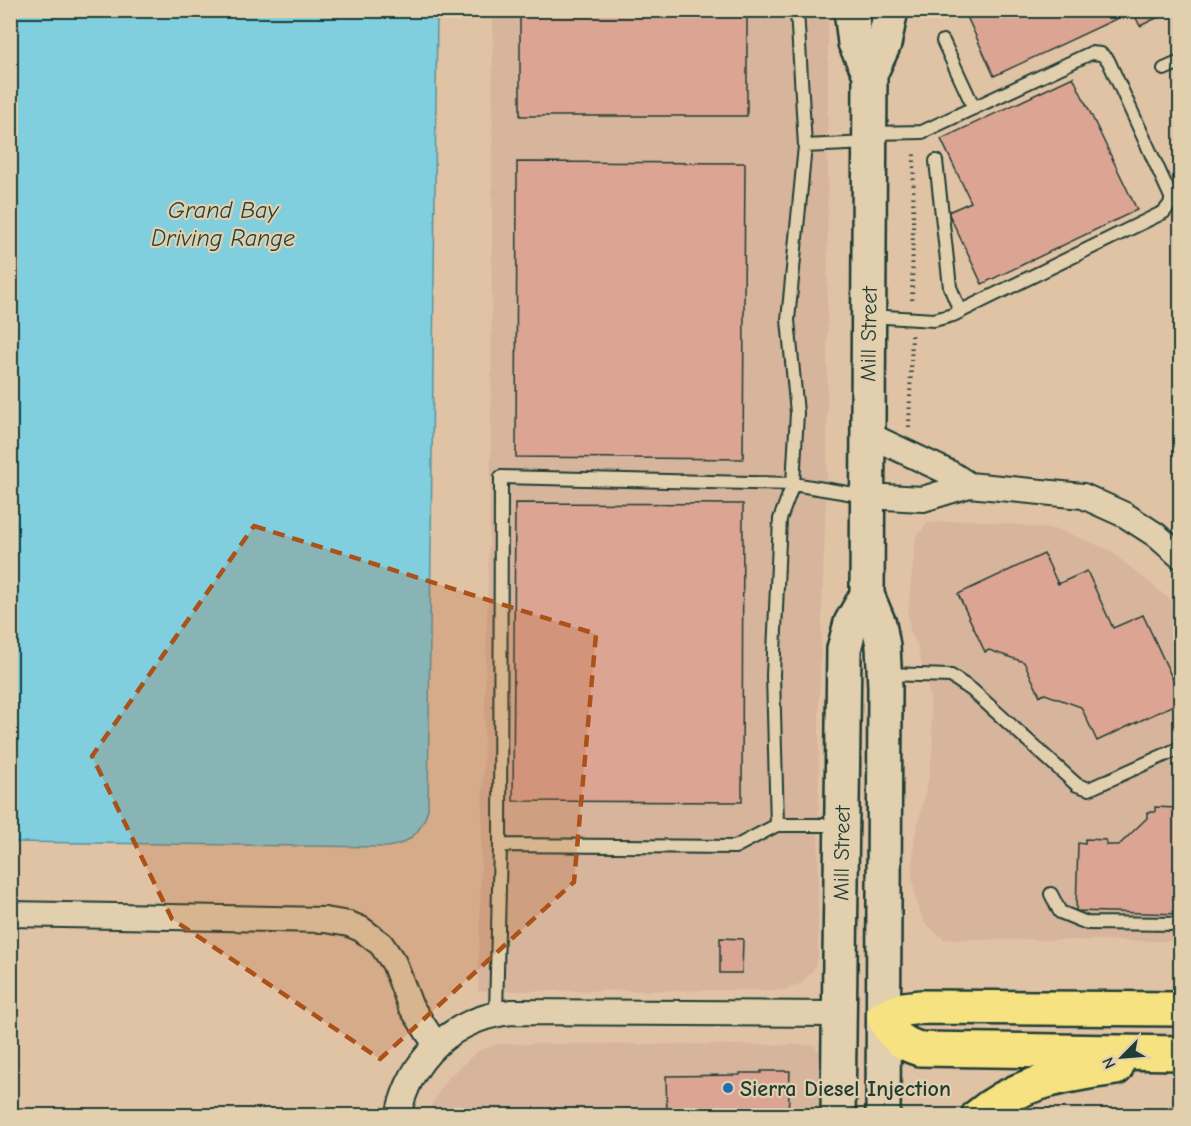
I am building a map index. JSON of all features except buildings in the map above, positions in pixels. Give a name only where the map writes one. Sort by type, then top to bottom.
[{"type":"highway","points":[[1180,1009],[921,1007],[904,1009],[884,1017],[899,1040],[920,1049],[1180,1053]]},
{"type":"highway","points":[[978,1116],[995,1101],[1047,1080],[1087,1071],[1180,1058]]},
{"type":"main road","name":"Mill Street","points":[[851,10],[855,43],[870,74]]},
{"type":"main road","name":"Mill Street","points":[[883,1116],[884,674],[879,624],[867,595],[866,496],[870,74],[884,44],[891,10]]},
{"type":"main road","name":"Mill Street","points":[[838,1116],[844,649],[851,623],[867,595]]},
{"type":"main road","points":[[839,1014],[884,1017]]},
{"type":"street","points":[[867,435],[952,474],[969,485]]},
{"type":"street","points":[[866,496],[923,499],[969,485],[1083,496],[1125,515],[1156,535],[1180,556]]},
{"type":"street","points":[[10,914],[324,920],[349,924],[372,936],[389,953],[410,1005],[436,1046]]},
{"type":"street","points":[[398,1116],[408,1084],[417,1067],[436,1046],[465,1024],[496,1014],[523,1012],[839,1014]]},
{"type":"lane","points":[[777,825],[773,675],[780,519],[793,484],[797,413],[788,320],[805,146],[797,10]]},
{"type":"lane","points":[[943,41],[974,108]]},
{"type":"lane","points":[[805,146],[922,132],[1091,53],[1101,54],[1108,60],[1171,197],[1171,203],[1164,212],[960,311],[934,320],[868,316]]},
{"type":"lane","points":[[1164,69],[1180,62]]},
{"type":"lane","points":[[936,161],[950,287],[960,311]]},
{"type":"lane","points":[[496,1014],[500,845],[501,477],[793,484],[866,496]]},
{"type":"lane","points":[[884,674],[951,676],[972,690],[1077,785],[1089,789],[1180,748]]},
{"type":"lane","points":[[500,845],[735,847],[777,825],[842,825]]},
{"type":"lane","points":[[1051,894],[1060,912],[1087,923],[1180,924]]},
{"type":"path","points":[[909,427],[914,154]]},
{"type":"highlighted area","points":[[254,526],[596,634],[574,882],[380,1059],[172,919],[92,756]]},
{"type":"shaded area","points":[[493,11],[828,11],[827,463],[819,702],[818,956],[813,970],[802,983],[784,990],[478,991],[491,456]]},
{"type":"shaded area","points":[[970,520],[1060,530],[1109,550],[1180,608],[1180,941],[944,939],[925,923],[917,904],[912,875],[914,841],[929,777],[933,744],[930,696],[917,645],[910,631],[908,612],[916,537],[928,523]]},
{"type":"shaded area","points":[[498,1044],[814,1045],[819,1053],[819,1115],[428,1116],[430,1107],[447,1079],[478,1051]]},
{"type":"water","name":"Grand Bay Driving Range","points":[[11,10],[437,11],[428,809],[418,830],[402,843],[387,847],[11,842]]},
{"type":"place","name":"Sierra Diesel Injection","points":[[728,1088]]}]
